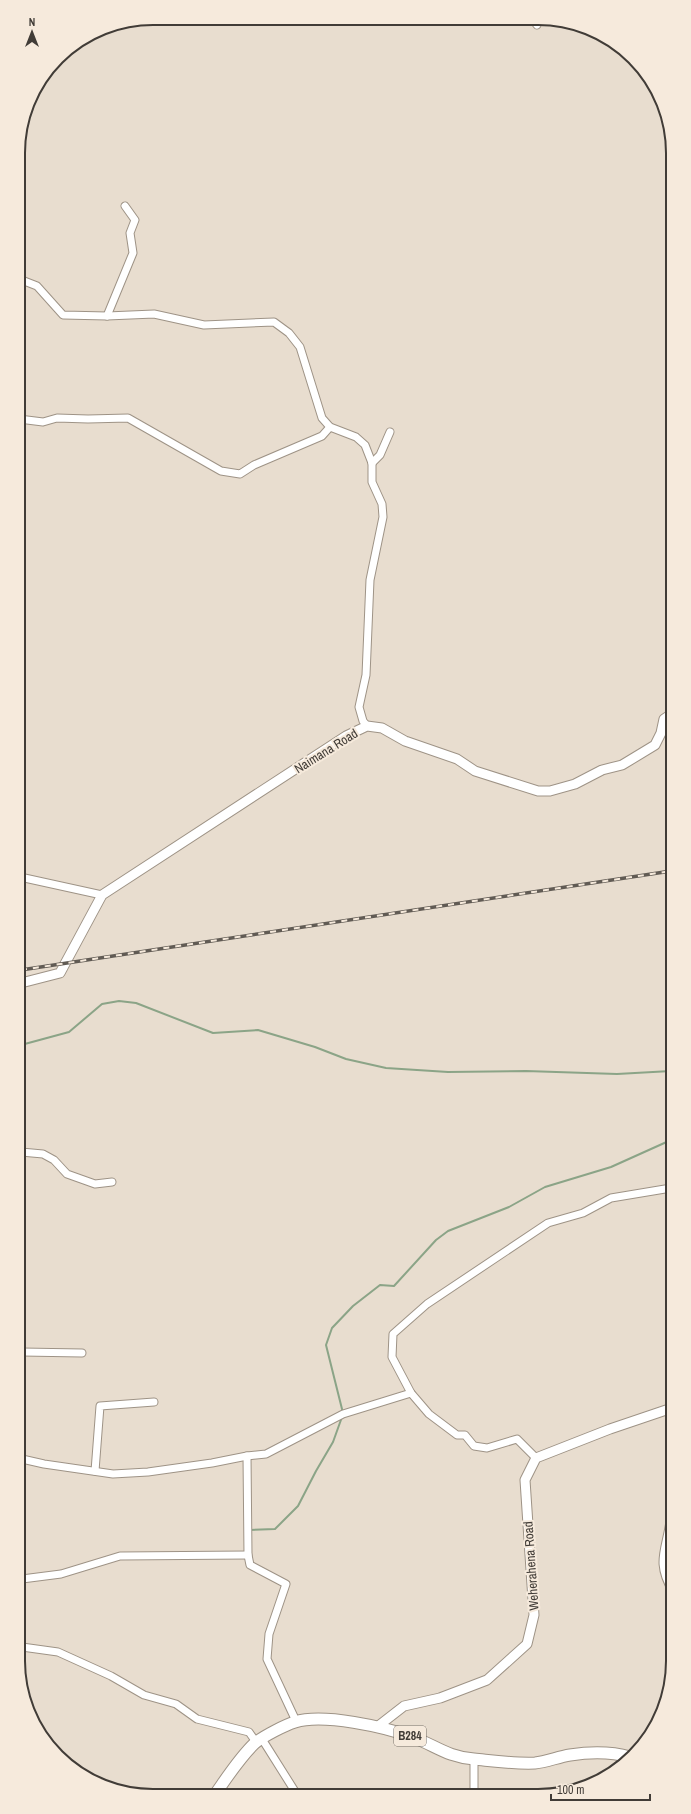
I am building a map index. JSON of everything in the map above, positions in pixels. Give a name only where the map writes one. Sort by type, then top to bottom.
[{"type":"main road","name":"B284","points":[[219,1789],[245,1754],[259,1741],[296,1721],[339,1720],[377,1727],[412,1737],[455,1757],[536,1763],[571,1755],[596,1753],[621,1758]]},
{"type":"street","points":[[107,316],[133,253],[130,233],[135,220],[125,206]]},
{"type":"street","points":[[25,281],[37,286],[63,315],[107,316],[154,314],[204,325],[274,322],[289,333],[300,347],[322,418],[330,427],[356,437],[365,445],[372,463],[372,482],[382,504],[383,517],[370,580],[366,676],[359,707],[363,721],[367,726]]},
{"type":"street","points":[[25,420],[43,422],[56,418],[128,418],[221,471],[240,474],[254,465],[322,436],[330,427]]},
{"type":"street","points":[[372,463],[380,455],[390,432]]},
{"type":"street","name":"Naimana Road","points":[[25,982],[60,973],[102,895],[346,736],[367,726],[382,728],[405,741],[457,759],[475,771],[538,791],[550,791],[575,784],[602,770],[622,765],[655,745],[661,733],[664,719],[666,718]]},
{"type":"street","points":[[25,878],[102,895]]},
{"type":"street","points":[[25,1152],[43,1154],[54,1160],[67,1174],[95,1184],[112,1182]]},
{"type":"street","points":[[666,1189],[611,1198],[583,1214],[548,1223],[427,1304],[393,1334],[392,1357],[411,1393],[429,1414],[457,1435],[465,1435],[474,1446],[487,1448],[516,1439],[536,1458],[610,1429],[666,1411]]},
{"type":"street","points":[[25,1352],[82,1353]]},
{"type":"street","points":[[25,1460],[44,1464],[113,1474],[148,1472],[266,1454],[343,1414],[411,1393]]},
{"type":"street","points":[[95,1472],[100,1406],[154,1402]]},
{"type":"street","points":[[247,1456],[248,1555],[250,1565],[286,1584],[270,1634],[267,1659],[296,1721]]},
{"type":"street","name":"Weherahena Road","points":[[377,1727],[404,1706],[440,1698],[487,1680],[527,1644],[534,1615],[525,1480],[536,1458]]},
{"type":"street","points":[[666,1540],[662,1559],[666,1581]]},
{"type":"street","points":[[25,1579],[61,1574],[120,1556],[248,1555]]},
{"type":"street","points":[[25,1647],[58,1652],[111,1676],[144,1695],[176,1704],[197,1720],[249,1732],[259,1741],[293,1789]]},
{"type":"street","points":[[474,1759],[474,1789]]},
{"type":"waterway","points":[[25,1044],[69,1032],[102,1004],[119,1001],[136,1003],[213,1033],[258,1030],[315,1047],[346,1059],[386,1068],[448,1072],[526,1071],[617,1074],[666,1071]]},
{"type":"waterway","points":[[343,1413],[326,1345],[332,1328],[353,1306],[380,1285],[394,1286],[436,1240],[448,1231],[509,1207],[545,1187],[611,1167],[666,1142]]},
{"type":"waterway","points":[[249,1530],[275,1529],[298,1506],[333,1442],[342,1417]]},
{"type":"railway","points":[[25,969],[666,872]]}]
